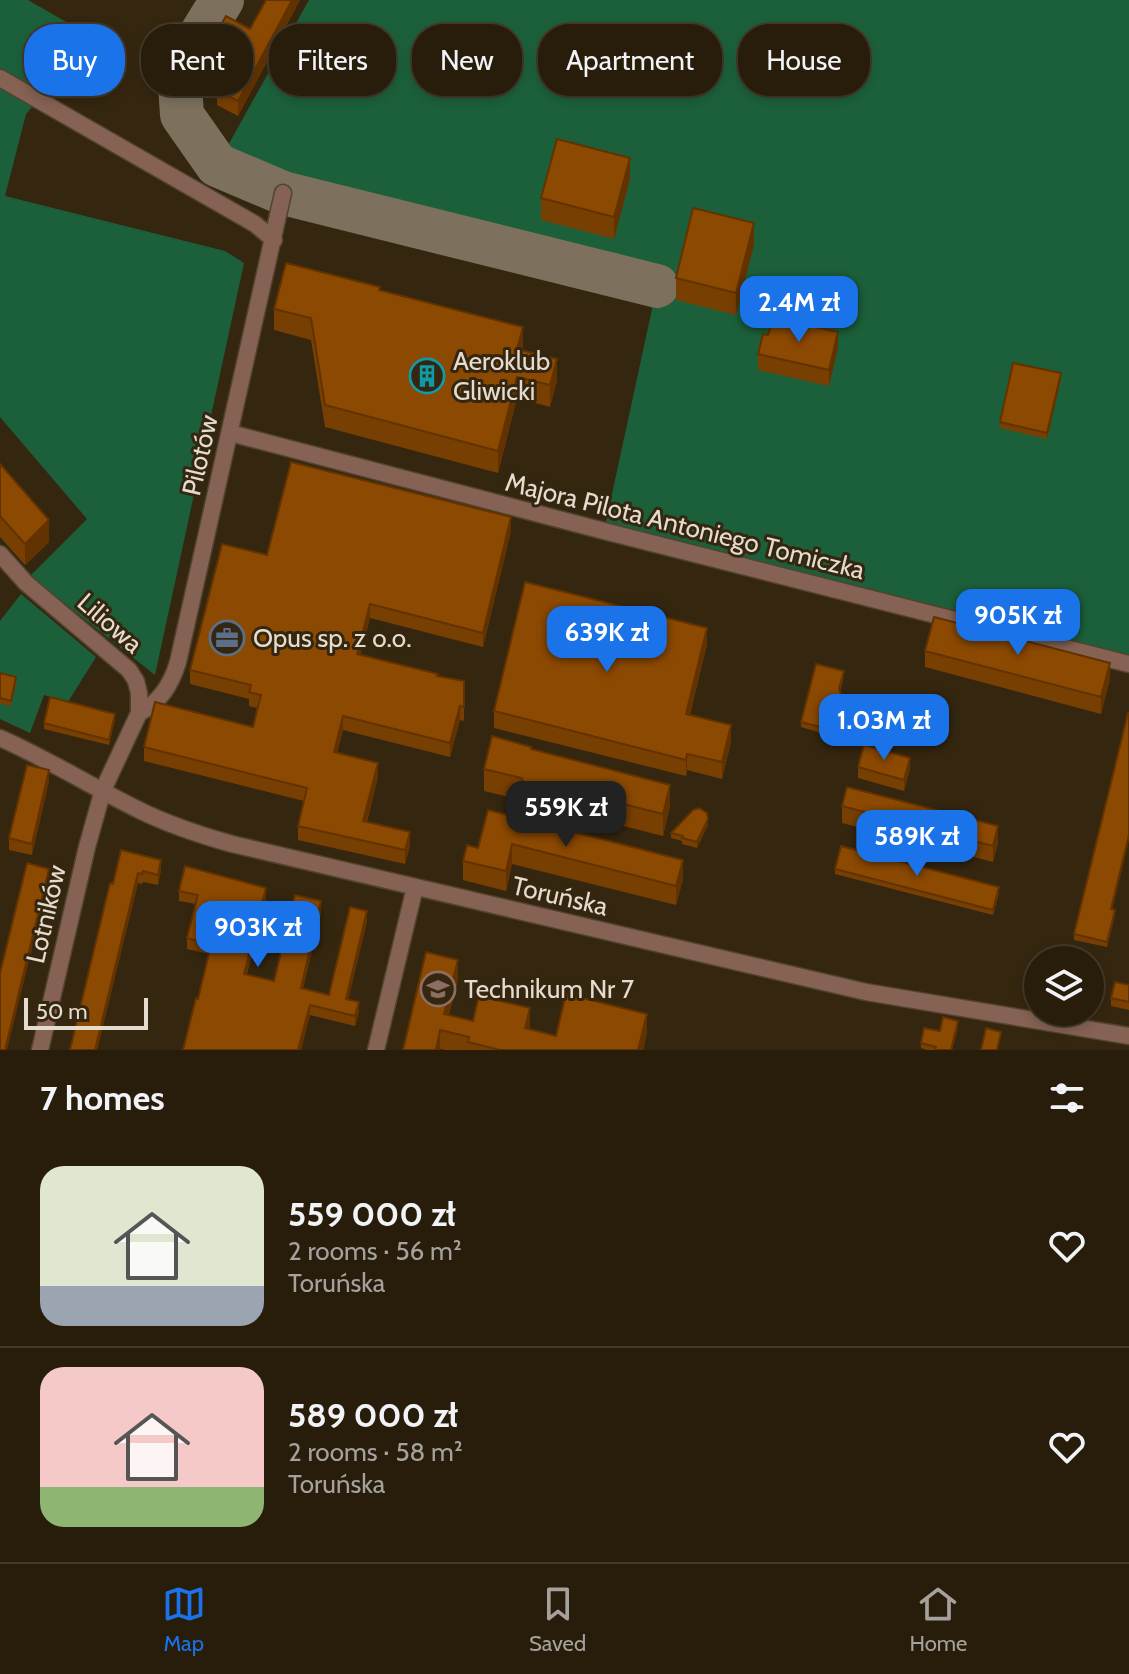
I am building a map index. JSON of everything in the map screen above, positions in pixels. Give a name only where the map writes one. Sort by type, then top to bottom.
[{"type":"street","points":[[0,78],[255,224],[274,240]]},
{"type":"street","name":"Pilotów","points":[[139,713],[161,696],[175,671],[283,193]]},
{"type":"street","name":"Majora Pilota Antoniego Tomiczka","points":[[230,433],[1129,664]]},
{"type":"street","name":"Liliowa","points":[[0,554],[26,583],[129,670],[139,693],[139,713]]},
{"type":"street","points":[[103,790],[139,713]]},
{"type":"street","name":"Toruńska","points":[[0,738],[139,810],[200,835],[232,844],[866,992],[1129,1036]]},
{"type":"street","name":"Lotników","points":[[40,1050],[103,790]]},
{"type":"street","points":[[376,1050],[415,887]]},
{"type":"green space","points":[[0,0],[28,0],[68,23],[24,24],[24,96],[40,96],[26,114],[5,196],[225,251],[244,263],[155,675],[30,576],[87,519],[0,417]]},
{"type":"green space","points":[[309,0],[1129,0],[1129,664],[604,531],[657,286],[283,193],[217,165],[269,72],[269,96],[396,96],[396,24],[296,24]]},
{"type":"green space","points":[[21,594],[96,657],[68,702],[44,695],[30,733],[0,719],[0,621]]},
{"type":"building","points":[[266,0],[292,0],[279,24],[269,24],[269,43],[253,73],[253,24]]},
{"type":"building","points":[[226,16],[241,24],[221,24]]},
{"type":"building","points":[[557,139],[630,158],[614,217],[541,198]]},
{"type":"building","points":[[693,208],[754,223],[736,293],[676,278]]},
{"type":"building","name":"Aeroklub Gliwicki","points":[[286,263],[523,327],[517,349],[557,359],[550,385],[517,377],[498,451],[325,405],[311,318],[274,309]]},
{"type":"building","points":[[773,317],[838,332],[829,370],[758,354],[763,334],[768,335]]},
{"type":"building","points":[[1013,363],[1061,373],[1047,433],[1000,422]]},
{"type":"building","points":[[291,462],[511,517],[483,633],[370,604],[357,654],[464,681],[464,707],[460,706],[450,743],[343,716],[334,752],[378,763],[363,821],[410,832],[405,850],[298,826],[307,788],[144,747],[155,702],[253,727],[261,695],[249,692],[251,685],[190,670],[222,544],[267,555]]},
{"type":"building","points":[[0,464],[49,520],[25,544],[0,516]]},
{"type":"building","points":[[525,582],[707,628],[686,714],[731,725],[722,762],[687,754],[686,760],[494,711]]},
{"type":"building","points":[[934,617],[1110,663],[1101,697],[925,651]]},
{"type":"building","points":[[816,664],[844,671],[839,688],[844,706],[835,704],[828,729],[801,722]]},
{"type":"building","points":[[0,673],[16,677],[11,701],[0,698]]},
{"type":"building","points":[[50,697],[115,714],[109,740],[44,723]]},
{"type":"building","points":[[1128,713],[1129,835],[1111,909],[1115,910],[1107,942],[1074,934]]},
{"type":"building","points":[[492,736],[670,785],[663,814],[548,785],[536,790],[528,788],[521,778],[484,769]]},
{"type":"building","points":[[864,745],[910,758],[904,780],[858,767]]},
{"type":"building","points":[[27,765],[49,770],[32,844],[9,838]]},
{"type":"building","points":[[847,787],[998,826],[993,846],[842,806]]},
{"type":"building","points":[[699,808],[707,813],[708,819],[697,842],[671,833],[693,810]]},
{"type":"building","points":[[488,810],[683,860],[676,886],[512,844],[506,871],[463,861],[467,845],[478,848]]},
{"type":"building","points":[[841,846],[999,887],[993,910],[835,869]]},
{"type":"building","points":[[121,850],[161,860],[158,875],[143,871],[142,874],[138,873],[95,1050],[70,1050],[110,883],[113,884]]},
{"type":"building","points":[[27,863],[49,869],[5,1050],[0,1050],[0,973]]},
{"type":"building","points":[[185,866],[266,888],[244,974],[274,981],[295,895],[321,901],[301,988],[329,995],[350,907],[367,911],[346,999],[359,1002],[355,1016],[310,1005],[298,1050],[183,1050],[211,945],[187,938],[198,895],[179,891]]},
{"type":"building","points":[[426,952],[458,960],[444,1014],[473,1021],[479,996],[530,1008],[525,1028],[556,1036],[566,994],[647,1014],[638,1050],[500,1050],[468,1042],[469,1037],[440,1030],[436,1050],[403,1050]]},
{"type":"building","points":[[1115,982],[1129,985],[1129,1002],[1111,998]]},
{"type":"building","points":[[943,1017],[958,1021],[951,1050],[935,1050],[936,1047],[921,1043],[924,1028],[940,1031]]},
{"type":"building","points":[[986,1028],[1001,1032],[997,1050],[981,1050]]},
{"type":"taxiway","points":[[222,0],[179,70],[182,115],[217,165],[283,193],[657,286]]},
{"type":"place","name":"Aeroklub Gliwicki","points":[[427,376]]},
{"type":"place","name":"Opus sp. z o.o.","points":[[227,638]]},
{"type":"place","name":"Technikum Nr 7","points":[[438,989]]}]
